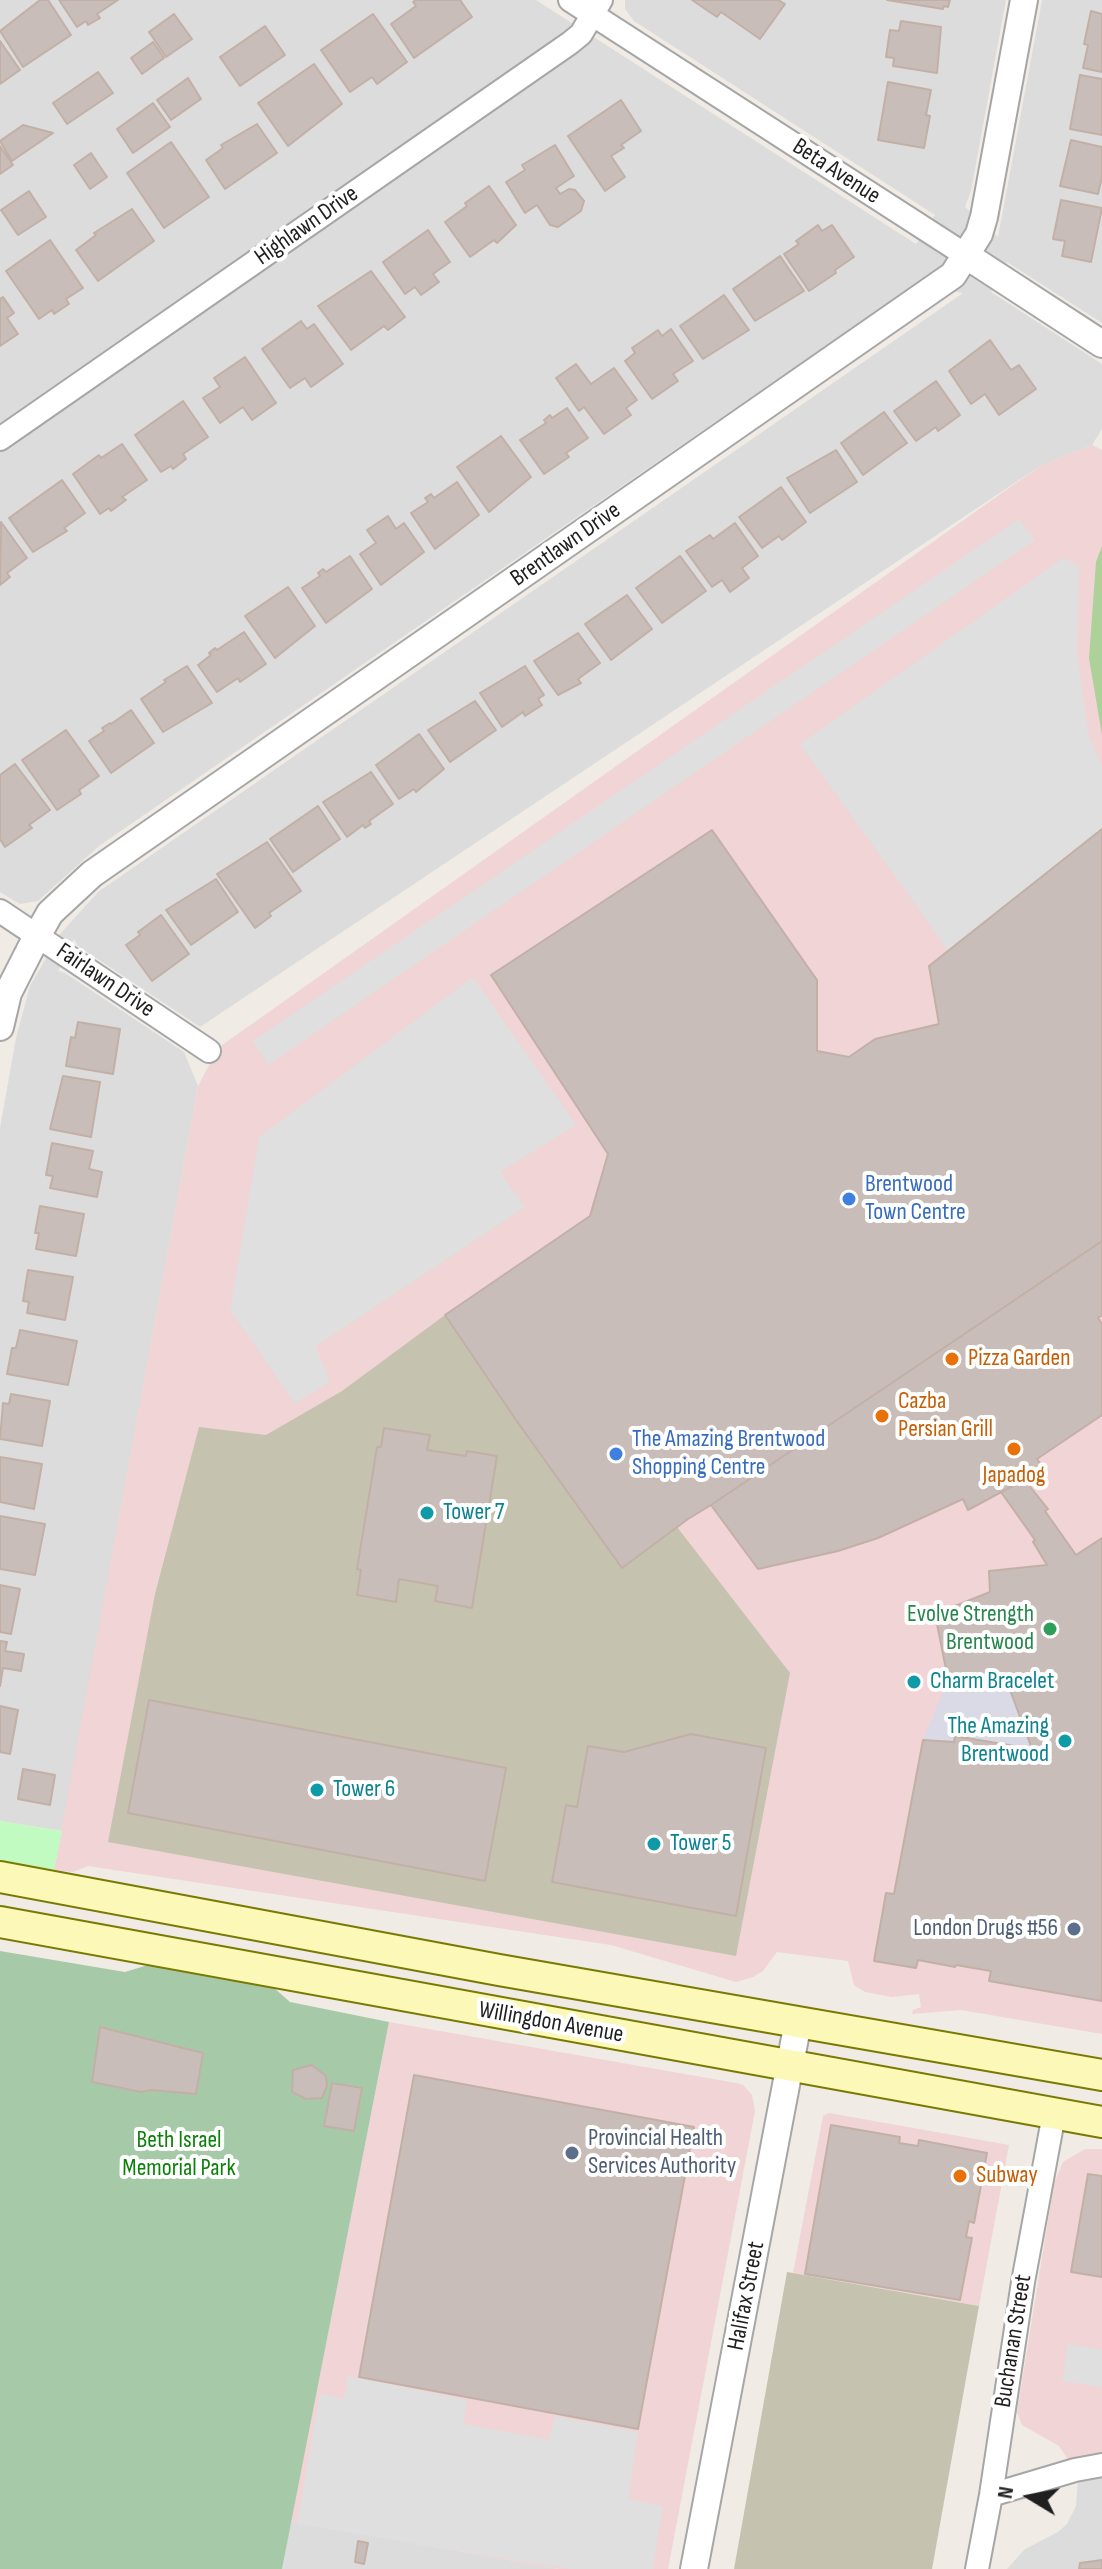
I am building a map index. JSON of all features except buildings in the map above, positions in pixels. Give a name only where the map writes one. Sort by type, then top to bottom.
[{"type":"main road","name":"Willingdon Avenue","points":[[0,1877],[499,1970],[1102,2075]]},
{"type":"main road","name":"Willingdon Avenue","points":[[0,1922],[1102,2122]]},
{"type":"street","name":"Beta Avenue","points":[[570,0],[597,8],[1102,344]]},
{"type":"street","name":"Brentlawn Drive","points":[[0,1027],[8,993],[50,913],[92,874],[947,281],[967,256],[984,217],[1024,0]]},
{"type":"street","name":"Highlawn Drive","points":[[0,439],[570,43],[581,34],[597,8]]},
{"type":"street","name":"Fairlawn Drive","points":[[0,911],[209,1051]]},
{"type":"street","name":"Halifax Street","points":[[694,2569],[798,2022]]},
{"type":"street","name":"Buchanan Street","points":[[977,2569],[1023,2282],[1054,2114]]},
{"type":"street","points":[[991,2495],[1102,2465]]},
{"type":"shaded area","points":[[0,0],[536,0],[916,244],[935,215],[634,21],[625,9],[625,0],[1006,0],[971,191],[965,207],[998,237],[1042,0],[1102,0],[1102,323],[1007,262],[991,292],[1102,364],[1102,429],[1092,445],[1040,466],[200,1027],[78,946],[74,939],[58,971],[184,1052],[198,1086],[62,1831],[0,1821],[0,1128],[16,1038],[30,986],[60,934],[98,892],[963,293],[914,285],[99,846],[38,901],[20,904],[0,892]]},
{"type":"shaded area","name":"The Amazing Brentwood Shopping Centre","points":[[1092,445],[1102,450],[1102,2034],[961,2010],[912,2014],[913,2010],[921,2007],[919,1994],[892,1997],[865,1992],[854,1985],[848,1961],[777,1952],[763,1971],[736,1982],[611,1945],[88,1866],[73,1872],[54,1870],[198,1086],[218,1048],[1040,466]]},
{"type":"shaded area","points":[[1019,519],[1035,540],[268,1065],[253,1041]]},
{"type":"shaded area","points":[[1063,558],[1079,565],[1077,654],[1089,737],[1102,766],[1102,1126],[1083,1138],[800,744]]},
{"type":"shaded area","points":[[473,977],[576,1125],[500,1172],[525,1207],[316,1346],[330,1382],[295,1403],[230,1310],[259,1137]]},
{"type":"shaded area","points":[[445,1315],[622,1568],[677,1527],[790,1673],[736,1956],[108,1842],[155,1594],[199,1427],[266,1435],[342,1391]]},
{"type":"shaded area","points":[[948,1679],[1102,1706],[1032,1749],[955,1737],[954,1742],[923,1740]]},
{"type":"shaded area","points":[[389,2022],[736,2083],[743,2085],[752,2095],[755,2111],[668,2569],[559,2569],[291,2521]]},
{"type":"shaded area","points":[[829,2113],[1009,2145],[979,2306],[793,2273],[823,2116]]},
{"type":"shaded area","points":[[1085,2149],[1102,2149],[1102,2465],[1075,2470],[1059,2446],[1022,2425],[1017,2412],[1054,2183],[1063,2162]]},
{"type":"shaded area","points":[[787,2272],[979,2306],[932,2569],[734,2569]]},
{"type":"shaded area","points":[[1068,2344],[1102,2350],[1102,2387],[1062,2381]]},
{"type":"shaded area","points":[[348,2376],[467,2400],[464,2424],[549,2440],[555,2416],[638,2432],[628,2499],[663,2506],[653,2569],[571,2569],[297,2524],[320,2393],[344,2399]]},
{"type":"shaded area","points":[[1102,2465],[1102,2569],[1007,2569],[1025,2549],[1067,2524],[1076,2506],[1078,2480]]},
{"type":"shaded area","points":[[291,2521],[559,2569],[282,2569]]},
{"type":"green space","points":[[1102,546],[1102,735],[1089,658],[1096,562]]},
{"type":"green space","points":[[0,1821],[62,1831],[54,1870],[0,1861]]},
{"type":"green space","name":"Beth Israel Memorial Park","points":[[0,1951],[125,1972],[148,1965],[252,1983],[273,1987],[290,2002],[389,2022],[282,2569],[0,2569]]},
{"type":"place","name":"Brentwood Town Centre","points":[[849,1199]]},
{"type":"place","name":"Pizza Garden","points":[[952,1359]]},
{"type":"place","name":"Cazba Persian Grill","points":[[882,1416]]},
{"type":"place","name":"Japadog","points":[[1014,1449]]},
{"type":"place","name":"The Amazing Brentwood Shopping Centre","points":[[616,1454]]},
{"type":"place","name":"Tower 7","points":[[427,1513]]},
{"type":"place","name":"Evolve Strength Brentwood","points":[[1050,1629]]},
{"type":"place","name":"Charm Bracelet","points":[[914,1682]]},
{"type":"place","name":"The Amazing Brentwood","points":[[1065,1741]]},
{"type":"place","name":"Tower 6","points":[[317,1790]]},
{"type":"place","name":"Tower 5","points":[[654,1844]]},
{"type":"place","name":"London Drugs #56","points":[[1074,1929]]},
{"type":"place","name":"Provincial Health Services Authority","points":[[572,2153]]},
{"type":"place","name":"Subway","points":[[960,2176]]}]
